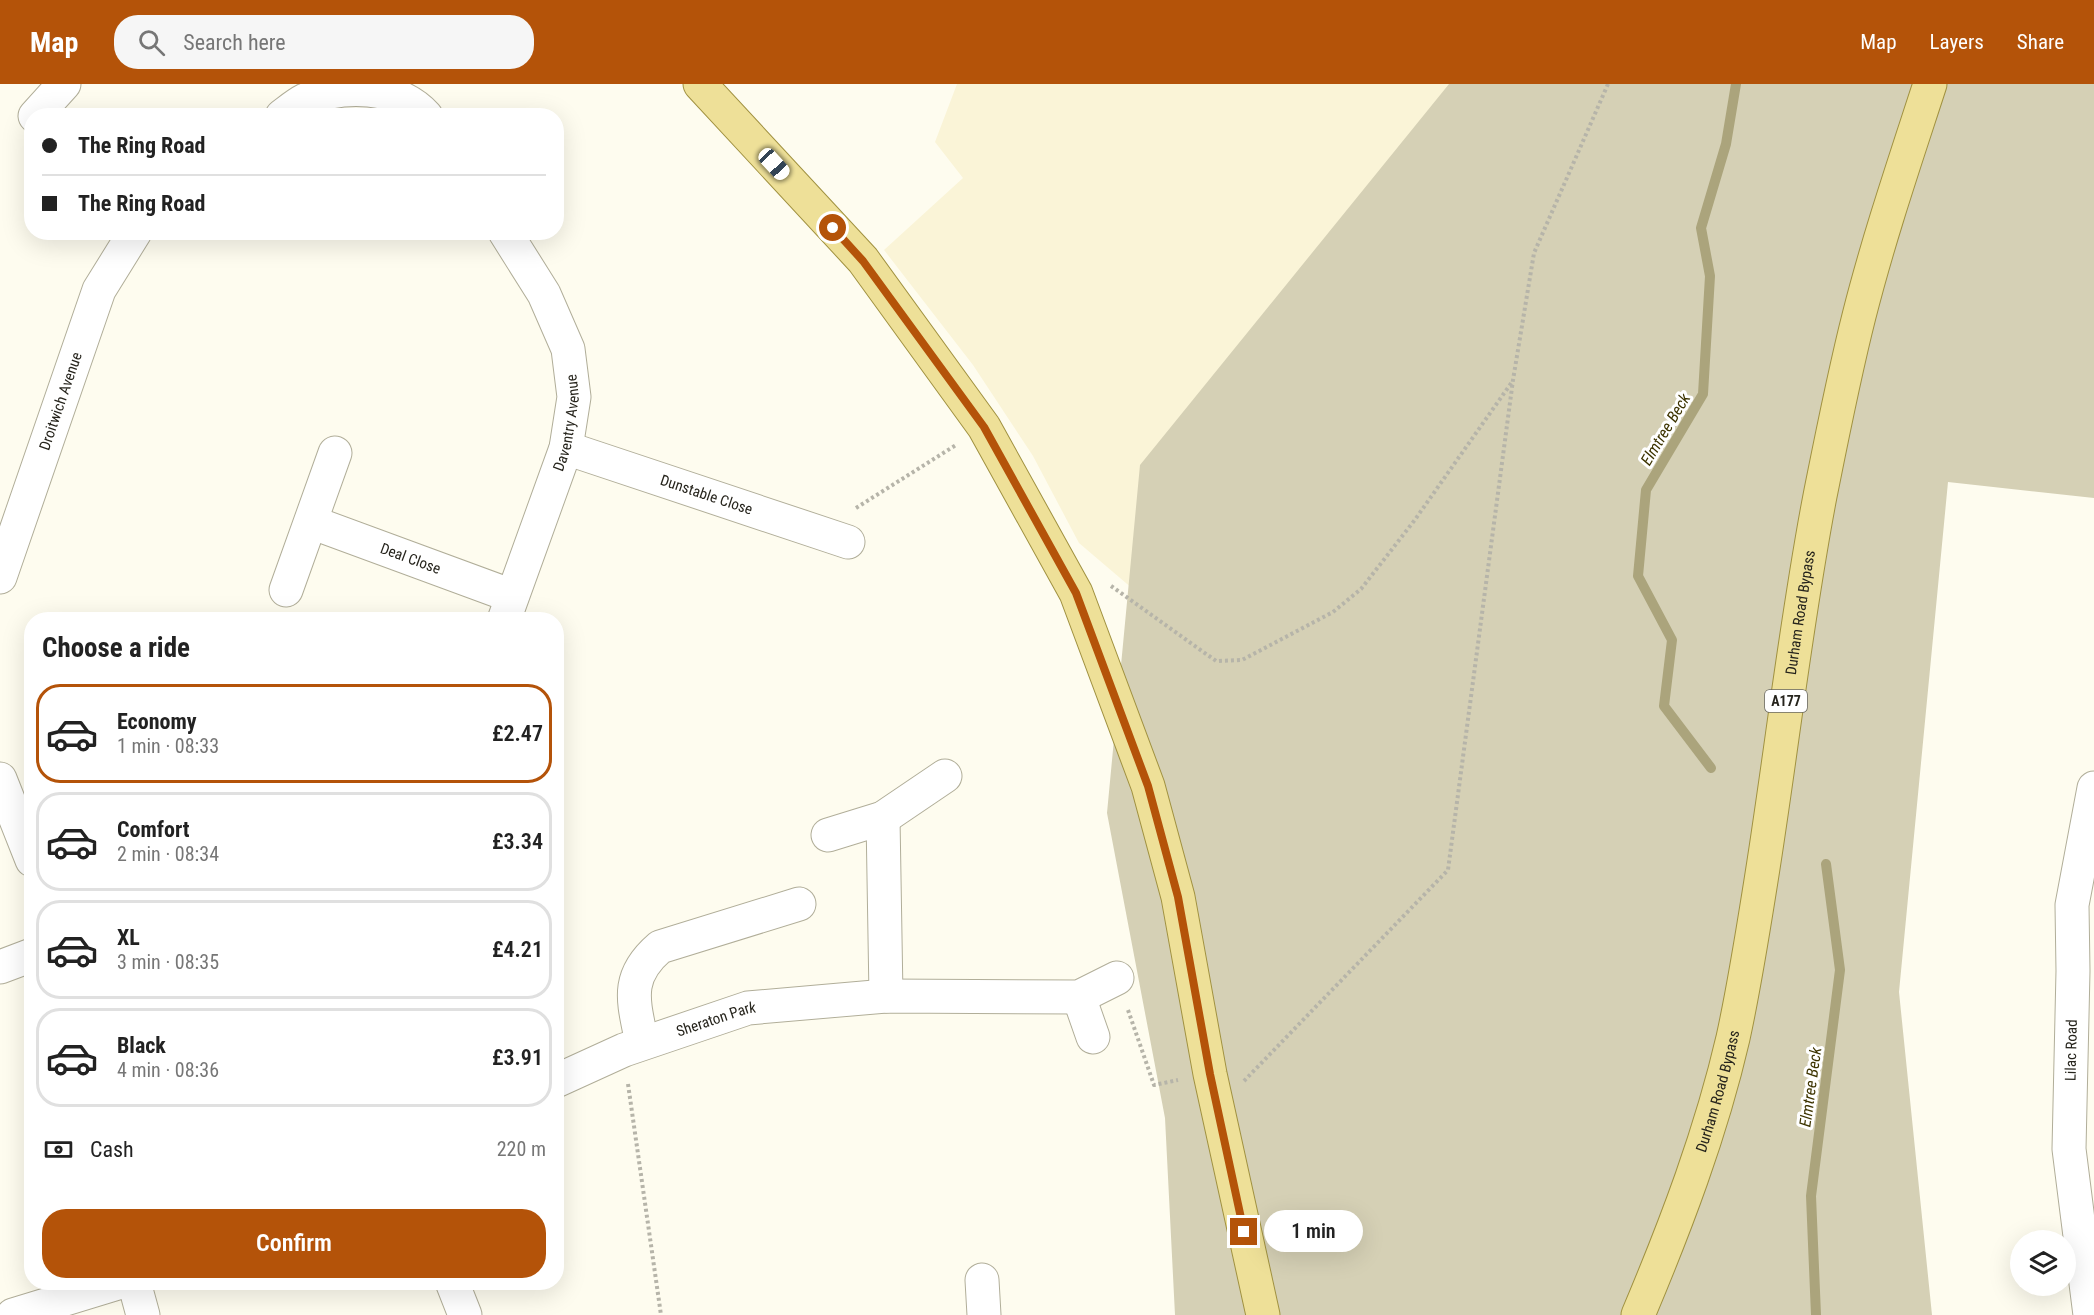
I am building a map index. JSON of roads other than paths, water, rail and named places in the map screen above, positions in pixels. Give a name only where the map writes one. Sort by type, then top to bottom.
[{"type":"main road","points":[[700,84],[863,261],[984,427],[1076,593],[1148,786],[1178,897],[1210,1074],[1263,1315]]},
{"type":"main road","name":"Durham Road Bypass","points":[[1638,1315],[1663,1257],[1700,1155],[1733,1038],[1753,931],[1790,677],[1820,497],[1859,316],[1888,212],[1930,84]]},
{"type":"street","points":[[298,100],[335,89],[375,89],[415,104],[419,108]]},
{"type":"street","name":"Droitwich Avenue","points":[[0,577],[99,290],[130,240]]},
{"type":"street","name":"Daventry Avenue","points":[[508,608],[566,448],[574,397],[568,349],[544,294],[510,240]]},
{"type":"street","name":"Dunstable Close","points":[[566,448],[834,537]]},
{"type":"street","points":[[286,590],[335,453]]},
{"type":"street","name":"Deal Close","points":[[311,522],[508,608]]},
{"type":"street","points":[[828,835],[883,818],[945,776]]},
{"type":"street","points":[[0,779],[24,840]]},
{"type":"street","name":"Lilac Road","points":[[2090,1315],[2069,1149],[2082,1057],[2084,972],[2072,905],[2094,788]]},
{"type":"street","points":[[883,818],[886,996]]},
{"type":"street","points":[[633,1047],[634,986],[647,958],[660,947],[677,940],[799,904]]},
{"type":"street","points":[[0,967],[24,958]]},
{"type":"street","name":"Sheraton Park","points":[[564,1077],[633,1047],[748,1008],[886,996],[1079,998],[1117,978]]},
{"type":"street","points":[[1079,998],[1093,1037]]},
{"type":"street","points":[[982,1280],[984,1315]]},
{"type":"street","points":[[13,1315],[94,1290]]},
{"type":"street","points":[[136,1290],[143,1315]]},
{"type":"street","points":[[455,1290],[465,1315]]},
{"type":"waterway","name":"Elmtree Beck","points":[[1711,768],[1664,706],[1672,640],[1638,576],[1646,490],[1703,394],[1710,276],[1701,228],[1726,144],[1736,84]]},
{"type":"waterway","name":"Elmtree Beck","points":[[1816,1315],[1811,1196],[1840,970],[1826,864]]}]
